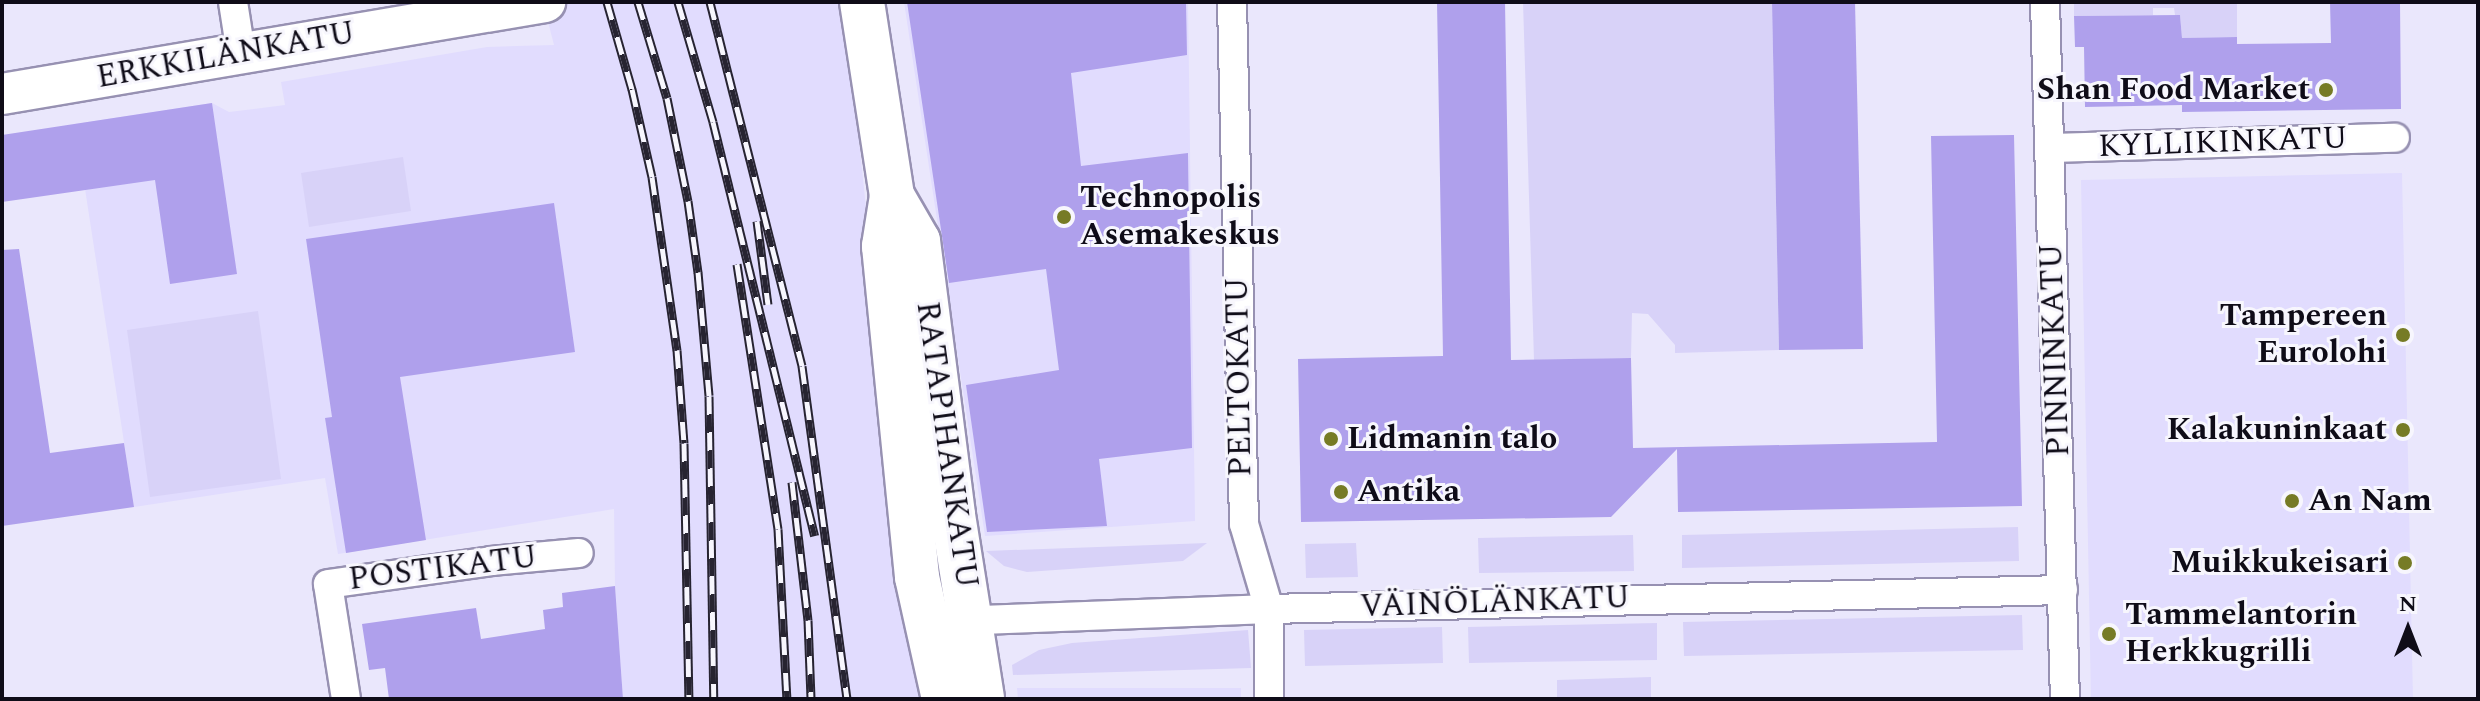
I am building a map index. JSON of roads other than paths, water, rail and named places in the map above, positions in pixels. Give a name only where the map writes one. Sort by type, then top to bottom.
[{"type":"main road","name":"RATAPIHANKATU","points":[[862,2],[892,196],[884,246],[911,521],[926,622],[944,699]]},
{"type":"main road","name":"RATAPIHANKATU","points":[[892,196],[918,241],[953,515],[982,699]]},
{"type":"street","points":[[233,2],[241,53]]},
{"type":"street","name":"ERKKILÄNKATU","points":[[2,94],[545,2]]},
{"type":"street","name":"PELTOKATU","points":[[1232,2],[1244,524],[1269,609],[1269,699]]},
{"type":"street","name":"PINNINKATU","points":[[2045,2],[2065,699]]},
{"type":"street","name":"KYLLIKINKATU","points":[[2050,148],[2395,138]]},
{"type":"street","name":"POSTIKATU","points":[[346,699],[328,584],[491,561],[579,553]]},
{"type":"street","name":"VÄINÖLÄNKATU","points":[[926,622],[1269,609],[2063,590]]},
{"type":"railway","points":[[607,2],[632,89],[652,177],[677,350],[684,443],[689,699]]},
{"type":"railway","points":[[638,2],[667,98],[688,201],[698,272],[709,396],[714,699]]},
{"type":"railway","points":[[678,2],[713,122],[815,536]]},
{"type":"railway","points":[[710,2],[802,366],[847,699]]},
{"type":"railway","points":[[757,221],[768,304]]},
{"type":"railway","points":[[737,264],[778,529],[787,699]]},
{"type":"railway","points":[[792,482],[808,620],[811,699]]},
{"type":"place","name":"Shan Food Market","points":[[2326,90]]},
{"type":"place","name":"Technopolis Asemakeskus","points":[[1064,217]]},
{"type":"place","name":"Tampereen Eurolohi","points":[[2403,335]]},
{"type":"place","name":"Kalakuninkaat","points":[[2403,430]]},
{"type":"place","name":"Lidmanin talo","points":[[1331,439]]},
{"type":"place","name":"Antika","points":[[1341,492]]},
{"type":"place","name":"An Nam","points":[[2292,501]]},
{"type":"place","name":"Muikkukeisari","points":[[2405,563]]},
{"type":"place","name":"Tammelantorin Herkkugrilli","points":[[2109,634]]}]
